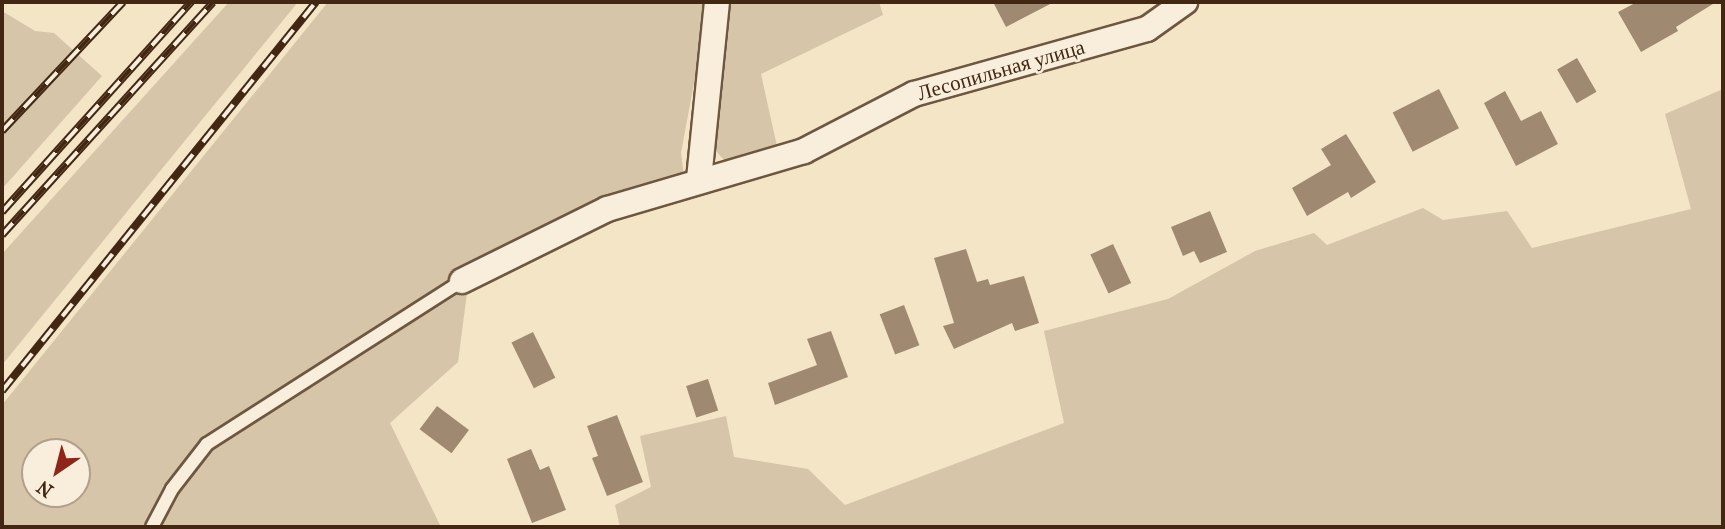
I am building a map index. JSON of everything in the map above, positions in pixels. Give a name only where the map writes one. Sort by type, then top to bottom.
[{"type":"street","points":[[699,180],[717,2]]},
{"type":"street","name":"Лесопильная улица","points":[[462,281],[607,209],[804,151],[914,94],[1147,29],[1185,2]]},
{"type":"lane","points":[[152,527],[172,489],[207,444],[462,281]]},
{"type":"shaded area","points":[[229,2],[298,2],[2,365],[2,254]]},
{"type":"shaded area","points":[[328,2],[709,2],[681,153],[687,199],[611,221],[467,293],[458,362],[390,423],[441,527],[2,527],[2,405]]},
{"type":"shaded area","points":[[723,2],[879,2],[883,15],[761,74],[778,151],[744,162],[725,161],[712,147]]},
{"type":"shaded area","points":[[2,11],[35,31],[54,33],[102,76],[2,189]]},
{"type":"shaded area","points":[[1723,89],[1723,527],[620,527],[615,505],[651,487],[640,436],[726,416],[734,457],[808,469],[845,505],[1064,423],[1044,331],[1168,299],[1255,251],[1314,233],[1327,245],[1423,208],[1443,220],[1507,211],[1532,248],[1691,209],[1665,114]]},
{"type":"building","points":[[993,2],[1054,2],[1006,27]]},
{"type":"building","points":[[1637,2],[1716,2],[1676,27],[1678,31],[1641,52],[1618,12]]},
{"type":"building","points":[[1577,58],[1596,92],[1577,103],[1557,70]]},
{"type":"building","points":[[1439,89],[1459,128],[1413,152],[1393,113]]},
{"type":"building","points":[[1505,91],[1521,121],[1541,111],[1558,144],[1516,166],[1484,103]]},
{"type":"building","points":[[1346,134],[1376,182],[1351,198],[1348,192],[1307,216],[1292,188],[1331,165],[1321,149]]},
{"type":"building","points":[[1210,211],[1227,252],[1200,263],[1194,251],[1183,256],[1171,227]]},
{"type":"building","points":[[1113,244],[1131,283],[1109,294],[1090,255]]},
{"type":"building","points":[[966,249],[977,282],[988,279],[990,285],[1024,276],[1039,323],[1015,331],[1012,323],[954,349],[943,326],[954,323],[934,258]]},
{"type":"building","points":[[904,305],[919,345],[895,354],[880,314]]},
{"type":"building","points":[[831,331],[848,377],[775,405],[768,383],[817,365],[807,339]]},
{"type":"building","points":[[533,332],[555,378],[534,388],[511,343]]},
{"type":"building","points":[[708,379],[718,410],[696,417],[686,386]]},
{"type":"building","points":[[437,406],[469,430],[451,453],[420,429]]},
{"type":"building","points":[[617,415],[643,482],[607,496],[592,458],[598,456],[587,426]]},
{"type":"building","points":[[531,449],[540,470],[549,466],[566,510],[532,523],[507,459]]},
{"type":"railway","points":[[2,131],[123,2]]},
{"type":"railway","points":[[2,212],[191,2]]},
{"type":"railway","points":[[2,235],[213,2]]},
{"type":"railway","points":[[2,391],[316,2]]}]
